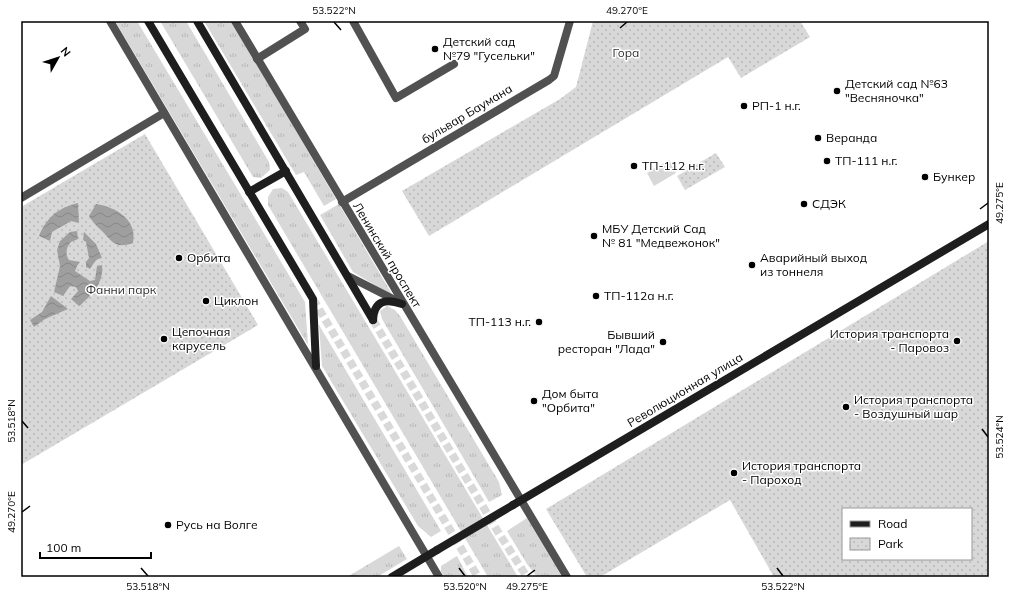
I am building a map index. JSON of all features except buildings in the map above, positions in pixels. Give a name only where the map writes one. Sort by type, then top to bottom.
[{"type":"main road","points":[[148,21],[313,299],[316,366]]},
{"type":"main road","points":[[197,21],[373,320],[373,312],[380,303],[391,301],[402,304]]},
{"type":"main road","points":[[249,192],[286,171]]},
{"type":"main road","name":"Революционная улица","points":[[392,577],[989,224]]},
{"type":"street","points":[[110,21],[316,366],[439,577]]},
{"type":"street","name":"Ленинский проспект","points":[[235,21],[402,304],[437,359],[517,503],[567,577]]},
{"type":"street","points":[[257,59],[305,29],[300,21]]},
{"type":"street","points":[[353,21],[396,98],[454,64]]},
{"type":"street","name":"бульвар Баумана","points":[[342,202],[549,80],[554,76],[570,21]]},
{"type":"street","points":[[21,198],[164,113]]},
{"type":"street","points":[[348,276],[402,304]]},
{"type":"green space","points":[[115,21],[137,21],[305,302],[308,345]]},
{"type":"green space","points":[[160,21],[186,21],[269,162],[270,170],[261,178],[253,177]]},
{"type":"green space","points":[[204,21],[231,21],[336,199],[324,206],[304,172],[296,175]]},
{"type":"green space","name":"Гора","points":[[593,21],[800,21],[810,37],[741,78],[728,57],[429,236],[402,191],[560,99],[576,87]]},
{"type":"green space","name":"Фанни парк","points":[[145,134],[258,325],[21,465],[21,207]]},
{"type":"green space","points":[[716,153],[725,167],[685,190],[677,176]]},
{"type":"green space","points":[[669,160],[676,173],[654,186],[647,173]]},
{"type":"green space","points":[[282,188],[288,192],[518,577],[488,577],[268,205],[268,197],[273,189]]},
{"type":"green space","points":[[339,204],[393,296],[353,272],[320,215]]},
{"type":"green space","points":[[989,241],[989,577],[774,577],[730,500],[600,577],[587,577],[546,509]]},
{"type":"green space","points":[[387,306],[395,310],[400,316],[499,482],[502,495],[489,502],[382,319],[380,311]]},
{"type":"green space","points":[[319,325],[441,531],[431,537],[418,526],[322,366]]},
{"type":"green space","points":[[527,518],[562,577],[537,577],[527,564],[507,531]]},
{"type":"green space","points":[[399,546],[407,559],[377,577],[347,577]]},
{"type":"green space","points":[[457,556],[468,577],[444,577],[441,572],[441,566]]},
{"type":"water","points":[[78,203],[79,223],[71,221],[52,232],[50,241],[39,236],[42,229],[54,214]]},
{"type":"water","points":[[96,204],[111,208],[129,221],[134,235],[133,243],[118,245],[111,241],[89,216]]},
{"type":"water","points":[[77,231],[78,239],[71,242],[67,251],[69,260],[80,262],[75,271],[90,281],[95,280],[97,266],[102,265],[99,283],[93,293],[79,306],[71,299],[78,291],[76,287],[70,286],[63,296],[54,292],[60,266],[57,250],[60,241],[70,232]]},
{"type":"water","points":[[84,232],[96,244],[102,258],[96,260],[90,269],[86,267],[86,262],[89,258],[86,242],[83,240]]},
{"type":"water","points":[[51,296],[68,309],[45,319],[34,327],[30,320],[42,312]]},
{"type":"tunnel","points":[[313,299],[478,577]]},
{"type":"tunnel","points":[[373,320],[498,532],[527,577]]},
{"type":"place","name":"Детский сад №79 \"Гусельки\"","points":[[435,49]]},
{"type":"place","name":"Детский сад №63 \"Весняночка\"","points":[[837,91]]},
{"type":"place","name":"РП-1 н.г.","points":[[744,106]]},
{"type":"place","name":"Веранда","points":[[818,138]]},
{"type":"place","name":"ТП-111 н.г.","points":[[827,161]]},
{"type":"place","name":"ТП-112 н.г.","points":[[634,166]]},
{"type":"place","name":"Бункер","points":[[925,177]]},
{"type":"place","name":"СДЭК","points":[[804,204]]},
{"type":"place","name":"МБУ Детский Сад № 81 \"Медвежонок\"","points":[[594,236]]},
{"type":"place","name":"Орбита","points":[[179,258]]},
{"type":"place","name":"Аварийный выход из тоннеля","points":[[752,265]]},
{"type":"place","name":"ТП-112а н.г.","points":[[596,296]]},
{"type":"place","name":"Циклон","points":[[206,301]]},
{"type":"place","name":"ТП-113 н.г.","points":[[539,322]]},
{"type":"place","name":"Цепочная карусель","points":[[164,339]]},
{"type":"place","name":"История транспорта - Паровоз","points":[[957,341]]},
{"type":"place","name":"Бывший ресторан \"Лада\"","points":[[663,342]]},
{"type":"place","name":"Дом быта \"Орбита\"","points":[[534,401]]},
{"type":"place","name":"История транспорта - Воздушный шар","points":[[846,407]]},
{"type":"place","name":"История транспорта - Пароход","points":[[734,473]]},
{"type":"place","name":"Русь на Волге","points":[[168,525]]}]
